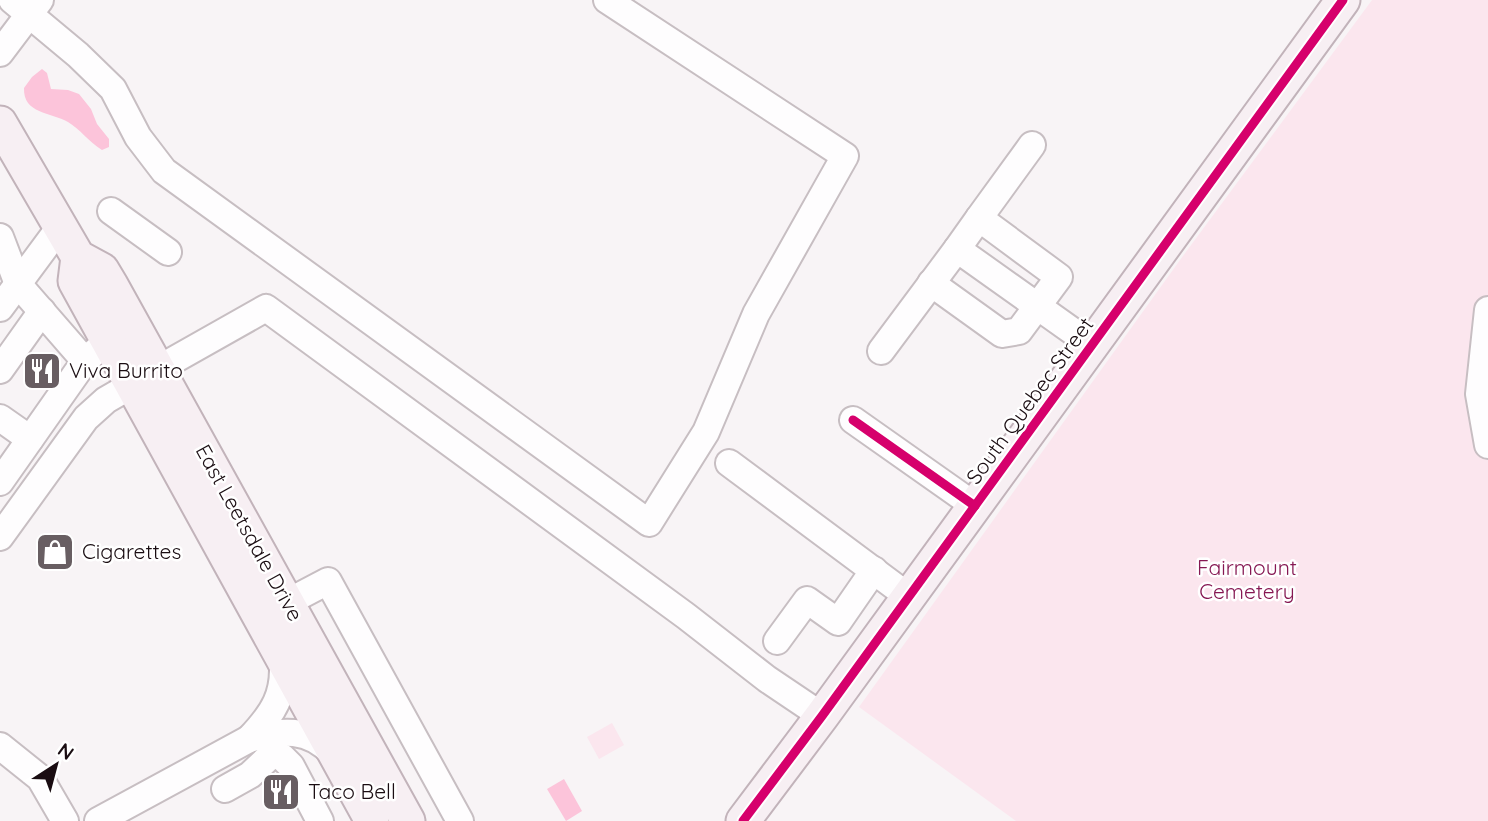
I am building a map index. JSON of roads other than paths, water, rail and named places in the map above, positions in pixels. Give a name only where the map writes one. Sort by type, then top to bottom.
[{"type":"main road","name":"South Quebec Street","points":[[746,820],[1343,0]]},
{"type":"main road","name":"East Leetsdale Drive","points":[[0,124],[78,257],[102,270],[145,377],[282,657],[372,821]]},
{"type":"main road","name":"East Leetsdale Drive","points":[[78,257],[75,281],[96,351],[145,377],[288,603],[408,821]]},
{"type":"street","points":[[0,53],[27,5],[113,89],[138,137],[164,171],[649,523],[706,432],[756,314],[845,156],[607,0]]},
{"type":"street","points":[[881,352],[1032,145]]},
{"type":"street","points":[[111,211],[168,252]]},
{"type":"street","points":[[931,283],[1002,334],[1020,331],[1059,276],[979,218]]},
{"type":"street","points":[[0,308],[60,227]]},
{"type":"street","points":[[0,237],[18,284],[42,311],[96,351],[0,481]]},
{"type":"street","points":[[957,249],[1092,345]]},
{"type":"street","points":[[0,537],[86,418],[106,400],[266,308],[686,616],[767,679],[822,716]]},
{"type":"street","points":[[1488,310],[1479,394],[1488,445]]},
{"type":"street","points":[[0,370],[42,311]]},
{"type":"street","points":[[0,418],[30,439]]},
{"type":"street","points":[[853,420],[975,506]]},
{"type":"street","points":[[729,463],[909,597]]},
{"type":"street","points":[[777,641],[807,600],[838,622],[874,570]]},
{"type":"street","points":[[288,603],[328,581],[460,821]]},
{"type":"street","points":[[249,739],[278,702],[284,682],[282,657]]},
{"type":"street","points":[[98,821],[249,739],[280,732],[302,733],[322,743],[339,761]]},
{"type":"street","points":[[0,746],[40,778],[65,821]]},
{"type":"street","points":[[225,789],[250,775],[268,758],[275,755],[282,757],[291,766],[320,821]]},
{"type":"place","name":"Viva Burrito","points":[[42,371]]},
{"type":"place","name":"Cigarettes","points":[[55,552]]},
{"type":"place","name":"Taco Bell","points":[[281,792]]},
{"type":"park label","name":"Fairmount Cemetery","points":[[1247,580]]}]
